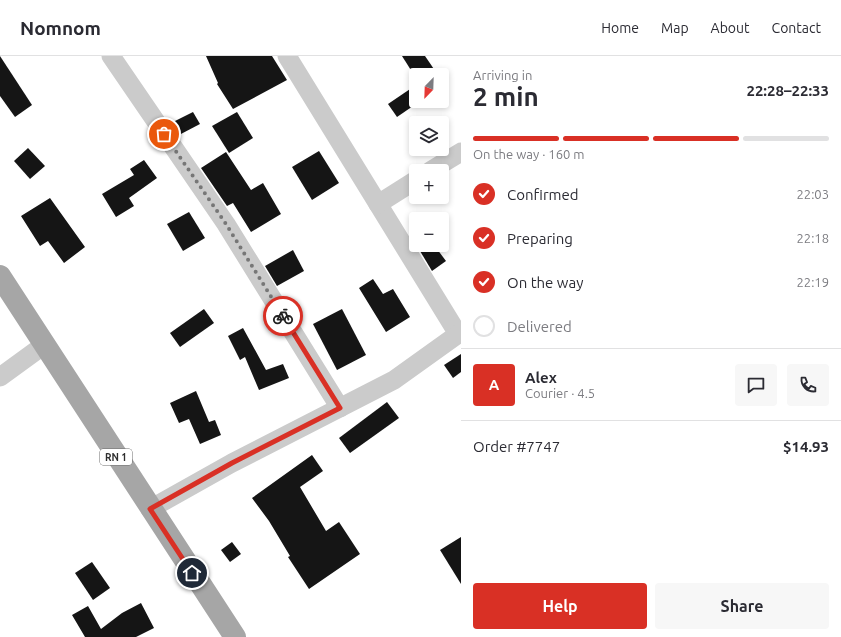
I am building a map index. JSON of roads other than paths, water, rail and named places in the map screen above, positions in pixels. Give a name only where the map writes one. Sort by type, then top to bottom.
[{"type":"main road","name":"RN 1","points":[[0,276],[234,637]]},
{"type":"street","points":[[111,56],[226,224],[340,408]]},
{"type":"street","points":[[150,509],[232,463],[394,380],[460,333],[378,204],[287,56]]},
{"type":"street","points":[[441,164],[461,152]]},
{"type":"street","points":[[378,204],[409,184]]},
{"type":"street","points":[[0,376],[44,345]]}]
